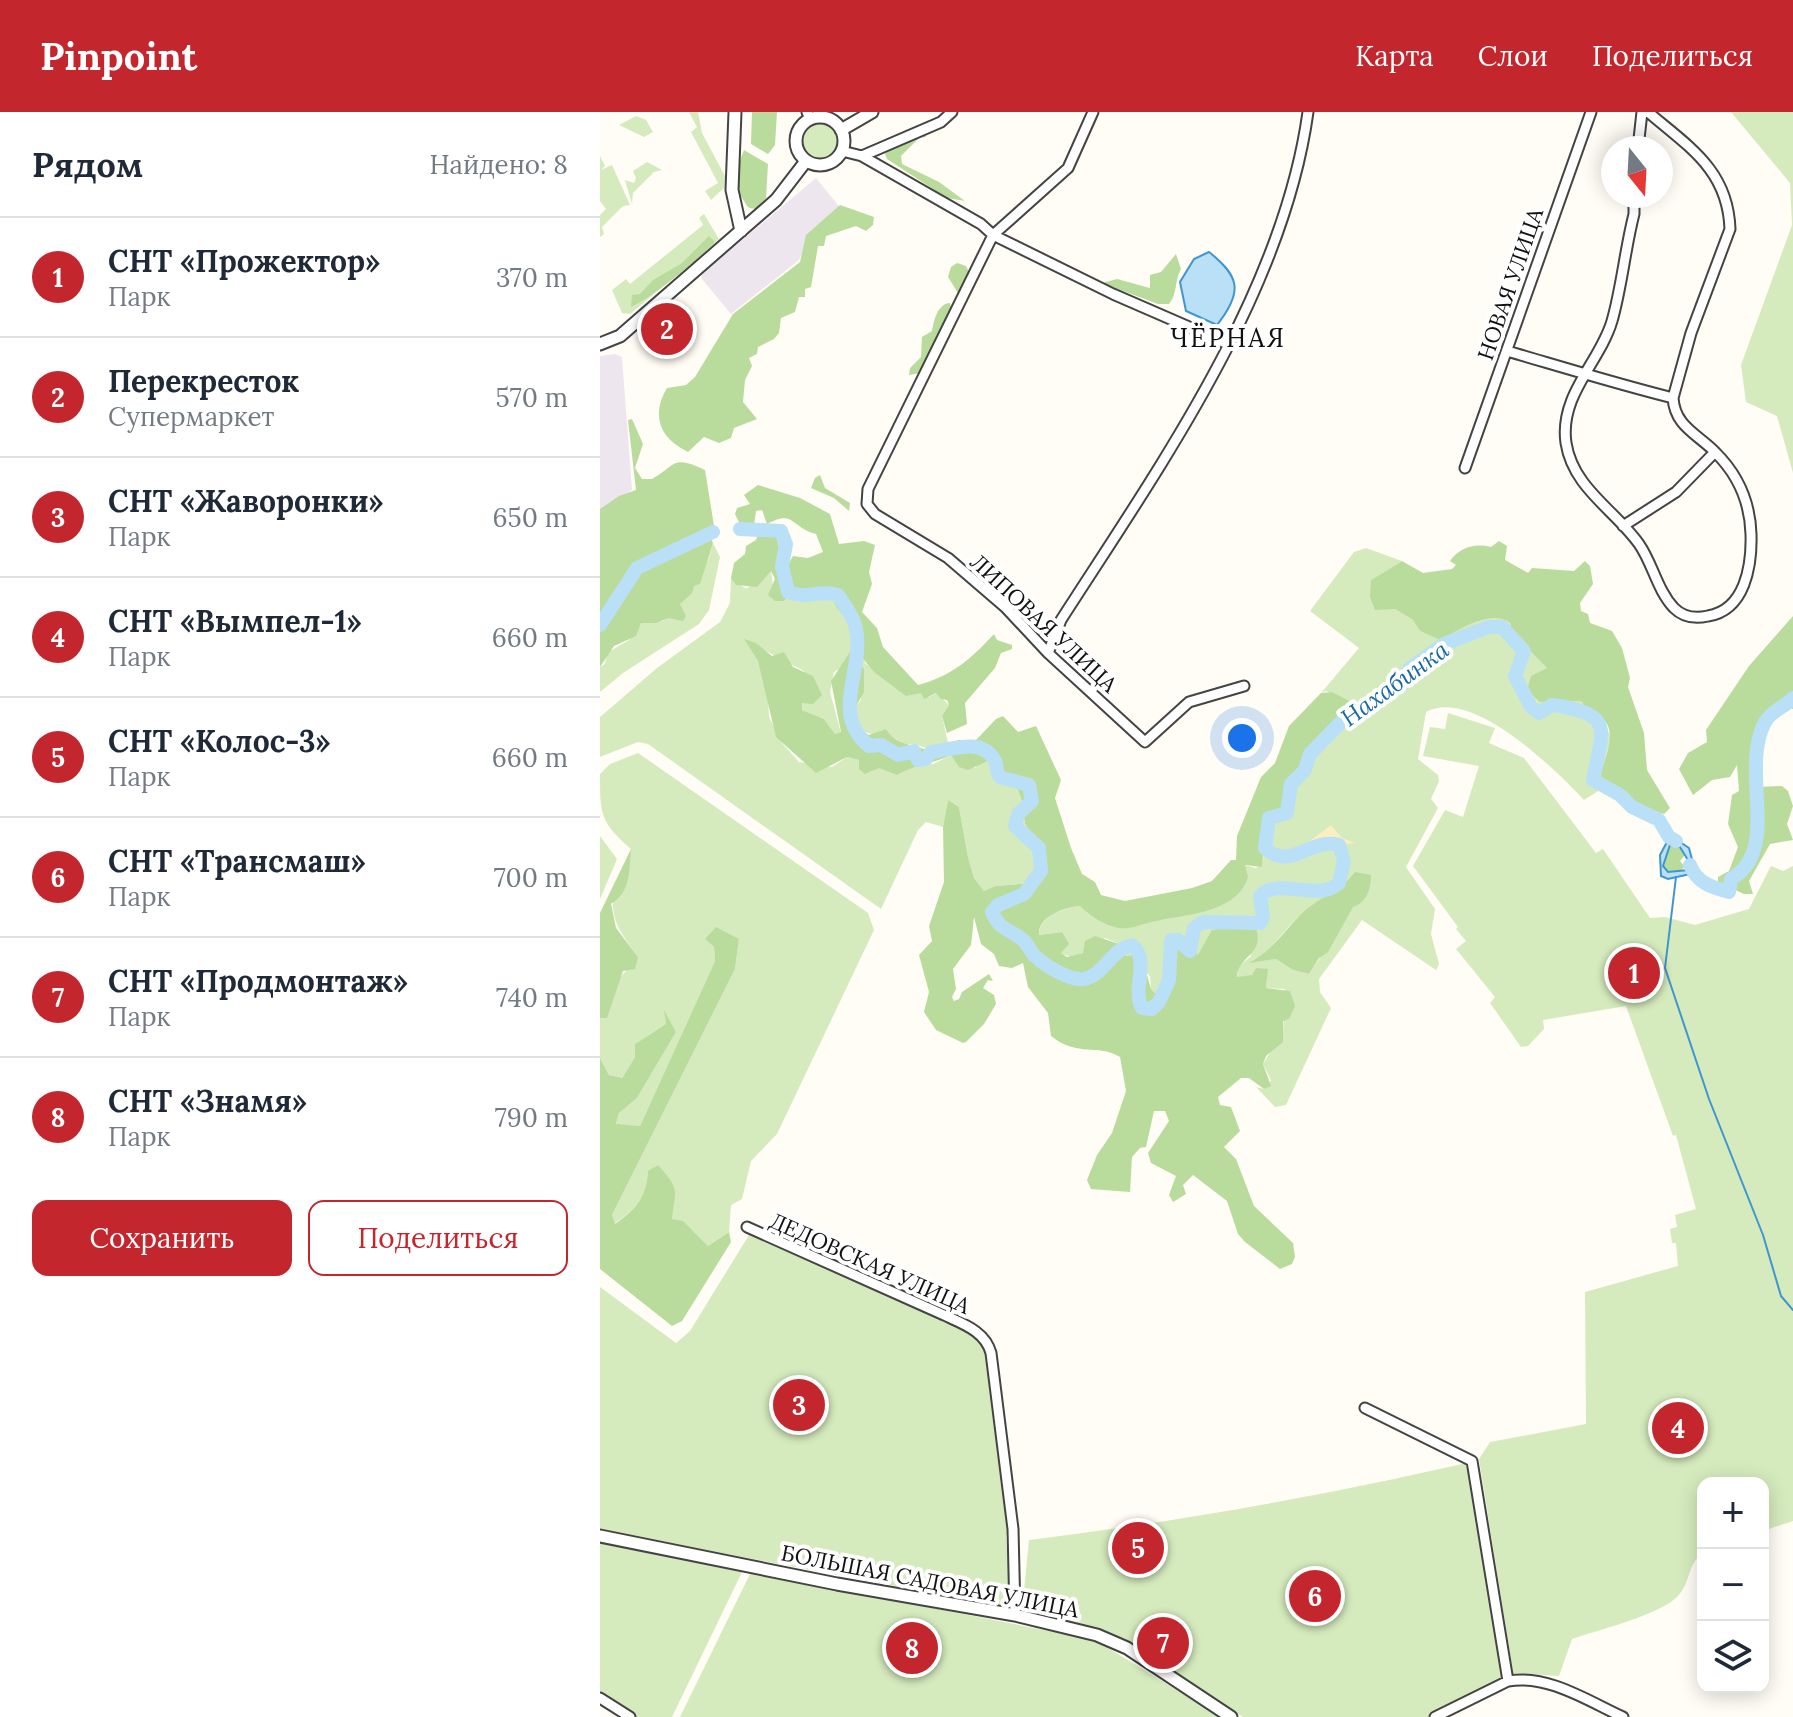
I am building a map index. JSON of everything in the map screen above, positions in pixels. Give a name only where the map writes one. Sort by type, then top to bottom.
[{"type":"street","points":[[735,112],[731,176],[741,231]]},
{"type":"street","points":[[841,130],[872,112]]},
{"type":"street","points":[[862,156],[941,122],[952,112]]},
{"type":"street","points":[[993,235],[1068,168],[1093,112]]},
{"type":"street","points":[[1048,653],[1061,620],[1197,408],[1228,344],[1257,282],[1283,208],[1304,139],[1308,112]]},
{"type":"street","name":"НОВАЯ УЛИЦА","points":[[1465,468],[1591,112]]},
{"type":"street","points":[[1634,208],[1612,322],[1584,373],[1567,414],[1566,445],[1585,487],[1639,544],[1673,607],[1682,614],[1700,618],[1718,615],[1729,608],[1745,583],[1751,531],[1742,489],[1715,452],[1679,420],[1673,398],[1691,333],[1730,229],[1729,213],[1723,185],[1708,166],[1645,112],[1640,136]]},
{"type":"street","points":[[841,130],[824,118],[808,116],[797,135],[797,149],[806,161],[826,165],[842,151]]},
{"type":"street","points":[[841,130],[842,151]]},
{"type":"street","points":[[842,151],[862,156],[981,224],[993,235],[1113,294],[1228,344]]},
{"type":"street","points":[[600,344],[620,336],[627,326],[776,200],[806,161]]},
{"type":"street","name":"ЛИПОВАЯ УЛИЦА","points":[[993,235],[868,489],[867,504],[875,514],[948,558],[1005,607],[1048,653],[1145,742],[1189,702],[1244,686]]},
{"type":"street","points":[[1507,351],[1673,398]]},
{"type":"street","points":[[1623,526],[1676,492],[1715,452]]},
{"type":"street","name":"ДЕДОВСКАЯ УЛИЦА","points":[[747,1227],[944,1315],[972,1329],[986,1341],[992,1359],[1013,1529],[1015,1615]]},
{"type":"street","points":[[1365,1408],[1472,1461],[1508,1681]]},
{"type":"street","name":"БОЛЬШАЯ САДОВАЯ УЛИЦА","points":[[600,1536],[837,1584],[1015,1615],[1097,1635],[1127,1648],[1231,1717]]},
{"type":"street","points":[[1435,1717],[1508,1681],[1532,1680],[1558,1687],[1623,1717]]},
{"type":"street","points":[[600,1698],[630,1717]]},
{"type":"shaded area","points":[[816,178],[842,210],[809,239],[799,260],[731,314],[701,278],[703,273]]},
{"type":"shaded area","points":[[615,354],[622,357],[632,490],[600,513],[600,356]]},
{"type":"green space","points":[[689,112],[698,112],[702,133],[725,176],[724,188],[711,200],[705,191],[718,183],[691,132],[697,127]]},
{"type":"green space","points":[[752,112],[777,112],[775,145],[768,154],[751,144]]},
{"type":"green space","points":[[1731,112],[1793,112],[1793,473],[1777,416],[1746,402],[1741,365],[1792,225],[1790,183]]},
{"type":"green space","points":[[636,116],[646,120],[653,132],[644,137],[619,125]]},
{"type":"green space","points":[[820,124],[832,129],[837,141],[832,153],[820,158],[808,153],[803,141],[808,129]]},
{"type":"green space","points":[[925,134],[926,137],[919,138],[901,156],[902,164],[939,182],[965,201],[947,198],[887,159],[885,154],[891,147]]},
{"type":"green space","points":[[744,150],[768,164],[766,198],[756,209],[747,206],[737,187]]},
{"type":"green space","points":[[600,156],[605,166],[601,170],[612,165],[630,205],[623,206],[602,227],[604,234],[600,237],[600,215],[606,209],[600,201]]},
{"type":"green space","points":[[647,162],[662,170],[654,172],[633,193],[632,204],[625,180],[634,183],[636,178],[633,171]]},
{"type":"green space","points":[[840,205],[874,217],[873,225],[866,231],[856,226],[826,236],[824,246],[818,246],[811,287],[805,289],[805,297],[799,297],[795,312],[781,318],[779,333],[774,339],[758,347],[757,354],[749,358],[752,366],[745,380],[743,402],[757,419],[734,428],[731,438],[719,443],[704,437],[688,452],[678,446],[664,433],[659,416],[659,407],[667,388],[686,385],[695,377],[733,314],[800,262],[806,235]]},
{"type":"green space","points":[[704,214],[719,239],[630,314],[622,313],[612,290],[626,279],[630,284],[703,225],[699,218]]},
{"type":"green space","points":[[709,236],[715,242],[698,259],[631,307],[632,295],[640,294],[653,280],[682,263]]},
{"type":"green space","points":[[1176,254],[1181,269],[1169,304],[1158,304],[1102,283],[1117,279],[1150,288],[1150,275],[1161,272]]},
{"type":"green space","points":[[957,263],[966,266],[969,272],[962,291],[958,293],[948,277],[951,267]]},
{"type":"green space","points":[[950,303],[952,312],[933,353],[927,355],[920,373],[909,375],[910,368],[921,357],[922,337],[932,331],[942,306]]},
{"type":"green space","points":[[632,419],[643,444],[635,468],[642,479],[652,479],[680,462],[705,470],[714,526],[709,534],[713,543],[700,584],[694,586],[692,593],[680,604],[686,616],[683,621],[669,618],[656,623],[641,623],[636,636],[614,646],[600,667],[600,509],[619,496],[636,490],[628,420]]},
{"type":"green space","points":[[820,475],[825,488],[850,503],[849,511],[834,498],[811,488],[815,478]]},
{"type":"green space","points":[[758,485],[800,498],[830,514],[839,544],[864,541],[875,545],[869,572],[872,584],[862,612],[877,628],[883,647],[918,685],[960,666],[994,634],[997,640],[1012,645],[1012,649],[1001,653],[995,668],[965,703],[967,724],[947,733],[942,716],[949,705],[947,700],[936,693],[924,699],[921,693],[906,696],[874,672],[854,648],[852,623],[837,608],[828,590],[820,588],[806,602],[796,601],[791,594],[784,601],[775,601],[768,595],[775,579],[771,571],[757,587],[736,585],[731,578],[734,563],[745,554],[746,546],[756,540],[761,528],[776,533],[784,572],[793,556],[808,558],[823,552],[816,534],[788,519],[767,524],[762,510],[756,511],[754,525],[740,524],[735,514],[737,508],[750,504],[744,495]]},
{"type":"green space","points":[[1499,541],[1507,546],[1505,560],[1528,573],[1532,568],[1574,571],[1585,561],[1590,566],[1593,584],[1580,603],[1581,611],[1588,614],[1590,623],[1612,631],[1622,648],[1630,678],[1628,687],[1644,733],[1647,770],[1670,808],[1664,814],[1631,805],[1626,792],[1606,786],[1600,778],[1610,738],[1607,723],[1601,717],[1581,701],[1539,702],[1527,690],[1531,676],[1547,668],[1508,628],[1511,624],[1503,619],[1485,619],[1440,640],[1420,631],[1413,620],[1395,609],[1375,610],[1370,597],[1371,580],[1402,561],[1423,573],[1452,569],[1456,565],[1450,561],[1463,549],[1491,547]]},
{"type":"green space","points":[[713,543],[720,557],[709,610],[699,624],[623,673],[600,692],[600,667],[605,664],[607,653],[629,640],[641,623],[663,621],[681,609],[680,604],[708,560]]},
{"type":"green space","points":[[1366,548],[1402,561],[1371,580],[1395,609],[1413,620],[1420,631],[1440,640],[1485,619],[1503,619],[1511,624],[1509,628],[1547,668],[1527,689],[1538,702],[1581,701],[1585,708],[1603,718],[1611,738],[1600,778],[1606,786],[1584,800],[1533,752],[1489,721],[1466,711],[1445,707],[1426,712],[1418,759],[1438,775],[1439,781],[1431,799],[1438,808],[1406,867],[1435,909],[1431,934],[1439,964],[1436,970],[1362,920],[1319,979],[1320,992],[1331,1008],[1286,1105],[1275,1107],[1256,1087],[1264,1089],[1271,1080],[1263,1064],[1283,1032],[1285,989],[1266,988],[1267,977],[1237,978],[1238,967],[1251,956],[1241,925],[1221,931],[1198,956],[1189,951],[1165,955],[1170,968],[1166,988],[1156,994],[1151,989],[1150,976],[1126,956],[1122,945],[1105,938],[1078,955],[1067,956],[1061,953],[1062,932],[1039,935],[1048,918],[1068,908],[1081,906],[1094,914],[1132,921],[1197,913],[1230,899],[1244,865],[1256,868],[1263,861],[1267,814],[1285,804],[1285,788],[1303,767],[1312,745],[1323,739],[1355,704],[1326,691],[1321,693],[1359,648],[1310,611],[1354,552]],"holes":[[[1355,872],[1353,890],[1341,928],[1309,974],[1293,970],[1276,959],[1252,962],[1272,946],[1301,914],[1343,885]]]},
{"type":"green space","points":[[771,570],[773,586],[784,601],[791,594],[798,602],[806,602],[820,588],[829,590],[838,608],[852,623],[854,643],[866,664],[929,697],[937,693],[949,705],[942,716],[948,743],[936,749],[905,745],[882,730],[876,735],[860,731],[855,707],[861,700],[857,658],[834,672],[830,692],[841,733],[835,734],[824,719],[802,710],[804,671],[745,640],[758,661],[768,694],[769,717],[782,743],[799,762],[832,767],[847,757],[859,760],[871,772],[878,767],[933,764],[952,755],[975,768],[980,761],[990,759],[1014,780],[1021,798],[1025,824],[1036,841],[1042,870],[1032,883],[995,886],[984,891],[974,878],[959,807],[948,800],[943,827],[926,822],[918,830],[881,909],[648,744],[638,742],[600,757],[600,717],[657,668],[720,622],[730,603],[731,578],[746,589]]},
{"type":"green space","points":[[1793,616],[1793,709],[1776,707],[1772,713],[1752,760],[1762,771],[1759,777],[1751,778],[1758,787],[1782,786],[1788,791],[1793,806],[1787,824],[1793,840],[1770,844],[1749,881],[1753,894],[1744,894],[1718,882],[1718,877],[1729,871],[1738,847],[1728,824],[1732,795],[1739,791],[1737,765],[1730,777],[1712,780],[1693,795],[1679,769],[1688,753],[1707,742],[1706,730],[1749,666]]},
{"type":"green space","points":[[744,639],[756,643],[772,656],[784,652],[793,667],[813,676],[822,695],[813,704],[802,703],[802,710],[824,719],[835,734],[841,732],[831,681],[850,652],[864,669],[864,692],[855,708],[860,730],[869,735],[886,729],[900,741],[930,751],[958,740],[976,740],[996,719],[1003,716],[1018,732],[1036,726],[1061,780],[1055,798],[1082,874],[1095,882],[1101,895],[1125,901],[1212,881],[1231,860],[1236,860],[1237,836],[1261,777],[1275,763],[1289,726],[1321,693],[1332,692],[1355,704],[1323,739],[1312,745],[1303,767],[1285,788],[1282,810],[1267,814],[1262,867],[1245,865],[1248,877],[1234,898],[1196,914],[1124,928],[1113,927],[1080,906],[1074,907],[1047,918],[1039,935],[1062,932],[1069,944],[1061,953],[1067,957],[1083,953],[1085,941],[1095,936],[1122,945],[1126,956],[1141,955],[1151,989],[1156,994],[1166,988],[1170,968],[1164,944],[1184,942],[1198,955],[1212,930],[1241,925],[1256,929],[1257,944],[1241,965],[1237,977],[1252,975],[1256,968],[1268,969],[1266,988],[1290,991],[1295,1006],[1289,1019],[1283,1021],[1283,1042],[1266,1056],[1263,1064],[1271,1086],[1264,1089],[1249,1078],[1241,1078],[1218,1097],[1220,1105],[1231,1107],[1240,1131],[1224,1147],[1236,1159],[1254,1206],[1293,1243],[1295,1257],[1292,1264],[1280,1269],[1245,1242],[1238,1234],[1227,1201],[1193,1175],[1183,1185],[1186,1194],[1173,1202],[1169,1195],[1176,1176],[1151,1163],[1148,1153],[1169,1121],[1165,1111],[1154,1111],[1146,1147],[1140,1148],[1132,1157],[1130,1192],[1091,1189],[1087,1180],[1097,1155],[1112,1133],[1126,1091],[1120,1057],[1103,1051],[1070,1047],[1051,1036],[1048,1013],[1028,987],[1023,963],[1012,968],[999,966],[994,954],[981,944],[974,917],[971,945],[953,969],[956,989],[952,997],[954,1001],[959,999],[962,992],[989,974],[993,981],[988,980],[983,988],[994,995],[996,1004],[984,1024],[966,1042],[936,1030],[924,1012],[929,992],[919,955],[932,941],[929,926],[944,882],[943,827],[948,800],[959,807],[974,878],[984,891],[995,886],[1032,883],[1042,870],[1036,841],[1025,824],[1021,798],[1014,780],[990,760],[968,770],[959,767],[951,755],[897,775],[879,768],[865,774],[859,769],[859,760],[847,757],[816,773],[776,737],[758,661]]},
{"type":"green space","points":[[1448,713],[1495,728],[1489,743],[1524,758],[1596,853],[1603,849],[1650,918],[1665,917],[1695,925],[1749,909],[1771,866],[1783,871],[1793,866],[1793,1521],[1769,1529],[1769,1477],[1697,1477],[1697,1558],[1682,1591],[1658,1609],[1572,1639],[1559,1676],[1513,1673],[1479,1459],[1490,1442],[1586,1424],[1585,1292],[1678,1266],[1676,1243],[1672,1243],[1670,1229],[1677,1227],[1675,1215],[1696,1209],[1676,1135],[1673,1136],[1626,1006],[1543,1020],[1544,1029],[1528,1046],[1521,1047],[1490,1003],[1495,997],[1456,949],[1466,941],[1413,866],[1445,810],[1463,817],[1479,766],[1423,756],[1430,727],[1445,729]]},
{"type":"green space","points":[[638,753],[868,913],[874,930],[777,1134],[751,1161],[742,1199],[731,1205],[729,1232],[708,1246],[683,1222],[671,1219],[673,1207],[648,1171],[645,1189],[634,1208],[614,1224],[612,1215],[735,969],[739,939],[705,939],[714,947],[715,961],[640,1126],[616,1125],[619,1113],[637,1098],[676,1032],[665,1014],[666,1024],[635,1044],[635,1057],[621,1079],[609,1075],[600,1058],[600,1018],[607,1017],[617,981],[638,957],[614,916],[618,882],[631,849],[613,832],[604,816],[600,774],[610,764]]},
{"type":"green space","points":[[600,836],[617,859],[600,899]]},
{"type":"green space","points":[[1670,842],[1678,844],[1685,855],[1680,861],[1685,867],[1677,873],[1667,872],[1663,866]]},
{"type":"green space","points":[[631,849],[626,887],[611,904],[616,928],[638,957],[635,969],[623,971],[607,1018],[600,1018],[600,913]]},
{"type":"green space","points":[[1355,872],[1371,875],[1367,894],[1362,902],[1353,907],[1328,952],[1319,958],[1309,974],[1293,970],[1276,959],[1249,963],[1271,947],[1300,915]]},
{"type":"green space","points":[[716,927],[739,939],[735,969],[612,1215],[615,1224],[634,1208],[645,1189],[648,1171],[658,1165],[675,1190],[672,1219],[683,1221],[708,1246],[729,1232],[731,1242],[682,1321],[672,1326],[600,1269],[600,1058],[609,1075],[622,1078],[635,1057],[635,1044],[666,1024],[664,1010],[676,1032],[637,1098],[619,1113],[616,1124],[640,1126],[715,961],[714,947],[705,939]]},
{"type":"green space","points":[[749,1235],[952,1324],[990,1347],[1013,1529],[1006,1536],[1011,1608],[600,1530],[600,1287],[676,1343],[690,1331]]},
{"type":"green space","points":[[1466,1463],[1502,1679],[1428,1717],[1243,1717],[1137,1648],[1109,1634],[1022,1611],[1029,1540],[1249,1507]]},
{"type":"green space","points":[[600,1542],[743,1570],[672,1717],[637,1717],[600,1694]]},
{"type":"green space","points":[[751,1572],[1095,1640],[1221,1717],[680,1717]]},
{"type":"sand","points":[[1331,825],[1342,838],[1355,843],[1345,844],[1342,850],[1336,844],[1312,849],[1310,841]]},
{"type":"water","points":[[1209,252],[1227,269],[1234,285],[1231,303],[1217,325],[1186,311],[1180,282],[1194,259]]},
{"type":"water","points":[[1664,831],[1689,848],[1697,878],[1690,874],[1668,879],[1661,876],[1660,855],[1667,842]],"holes":[[[1671,842],[1678,844],[1688,860],[1688,870],[1668,872],[1663,866]]]},
{"type":"waterway","name":"Нахабинка","points":[[740,529],[781,531],[786,544],[782,566],[788,592],[838,595],[849,612],[857,638],[851,718],[857,733],[869,746],[881,745],[898,755],[914,751],[918,760],[926,759],[931,752],[965,746],[981,748],[994,759],[1000,777],[1029,785],[1032,801],[1018,814],[1015,826],[1039,848],[1041,871],[1024,894],[998,905],[992,912],[995,918],[1001,926],[1023,940],[1045,964],[1075,978],[1094,975],[1119,951],[1132,945],[1140,959],[1138,992],[1142,1008],[1152,1009],[1159,1002],[1169,980],[1171,940],[1178,940],[1190,951],[1194,928],[1203,922],[1260,923],[1263,917],[1260,896],[1268,891],[1277,888],[1320,891],[1339,883],[1344,861],[1339,845],[1319,845],[1283,857],[1274,854],[1265,848],[1269,818],[1287,813],[1291,784],[1305,770],[1310,754],[1349,714],[1403,684],[1409,669],[1444,644],[1489,627],[1502,627],[1524,651],[1515,676],[1531,707],[1539,713],[1552,705],[1573,709],[1587,713],[1596,720],[1601,737],[1593,780],[1620,795],[1632,807],[1659,820],[1669,837],[1676,841]]},
{"type":"waterway","name":"Нахабинка","points":[[600,625],[637,568],[713,532]]},
{"type":"waterway","name":"Нахабинка","points":[[1690,865],[1701,880],[1729,892],[1731,879],[1746,866],[1754,849],[1757,830],[1758,742],[1768,718],[1793,698]]},
{"type":"waterway","points":[[1676,877],[1665,968],[1709,1099],[1763,1235],[1781,1296],[1793,1310]]},
{"type":"place","name":"Перекресток","points":[[667,329]]},
{"type":"place","name":"СНТ «Прожектор»","points":[[1634,973]]},
{"type":"place","name":"СНТ «Жаворонки»","points":[[799,1405]]},
{"type":"place","name":"СНТ «Вымпел-1»","points":[[1678,1428]]},
{"type":"place","name":"СНТ «Колос-3»","points":[[1138,1548]]},
{"type":"place","name":"СНТ «Трансмаш»","points":[[1315,1596]]},
{"type":"place","name":"СНТ «Продмонтаж»","points":[[1163,1643]]},
{"type":"place","name":"СНТ «Знамя»","points":[[912,1648]]},
{"type":"district","name":"ЧЁРНАЯ","points":[[1228,338]]}]
